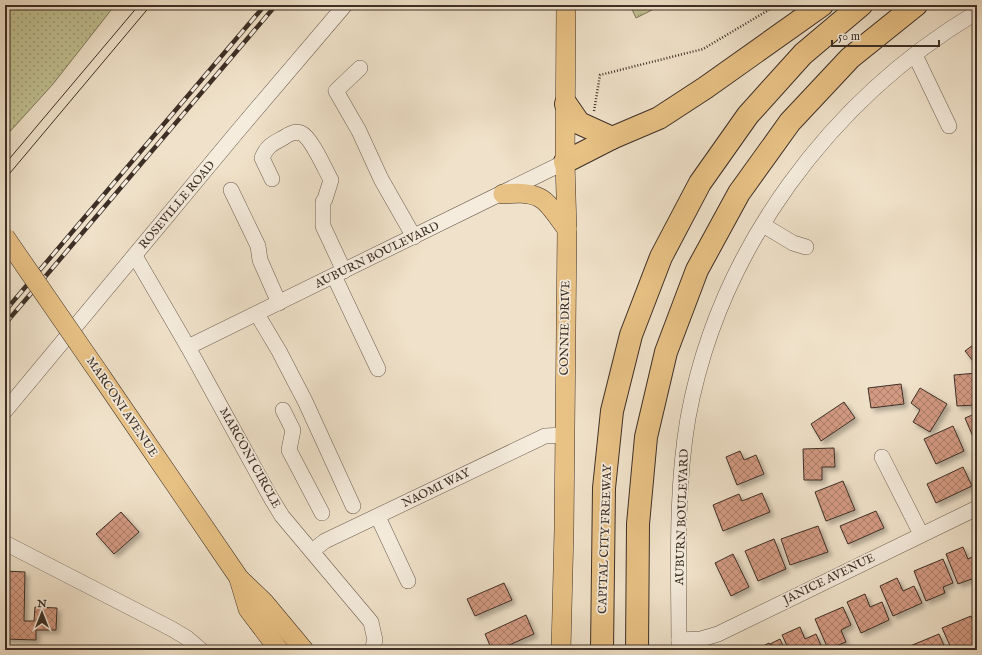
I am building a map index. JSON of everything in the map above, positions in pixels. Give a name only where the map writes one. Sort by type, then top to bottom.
[{"type":"highway","points":[[565,162],[612,138],[659,118],[822,5]]},
{"type":"highway","name":"CAPITAL CITY FREEWAY","points":[[602,650],[604,488],[612,411],[631,336],[660,257],[700,183],[748,115],[803,54],[861,5]]},
{"type":"highway","points":[[637,650],[638,524],[646,437],[666,352],[697,270],[738,193],[790,122],[850,58],[916,5]]},
{"type":"highway","points":[[566,104],[579,123],[612,138]]},
{"type":"main road","name":"CONNIE DRIVE","points":[[561,650],[564,530],[567,230],[565,162],[566,5]]},
{"type":"main road","points":[[503,194],[523,193],[541,198],[551,208],[567,230]]},
{"type":"main road","name":"MARCONI AVENUE","points":[[5,237],[239,578],[264,602],[304,650]]},
{"type":"main road","name":"MARCONI AVENUE","points":[[239,578],[248,610],[279,650]]},
{"type":"street","name":"ROSEVILLE ROAD","points":[[7,408],[345,5]]},
{"type":"street","name":"AUBURN BOULEVARD","points":[[679,645],[680,507],[684,447],[688,418],[695,388],[715,324],[744,257],[777,201],[830,133],[871,92],[915,55],[977,12]]},
{"type":"street","points":[[915,55],[949,126]]},
{"type":"street","points":[[360,68],[336,91],[360,131],[381,179],[414,237]]},
{"type":"street","points":[[272,179],[262,158],[266,148],[293,132],[304,135],[313,146],[330,180],[323,202],[324,226],[339,274],[378,369]]},
{"type":"street","name":"AUBURN BOULEVARD","points":[[188,347],[503,194],[565,162]]},
{"type":"street","points":[[231,190],[258,246],[260,260],[279,303]]},
{"type":"street","points":[[763,224],[793,243],[806,248]]},
{"type":"street","name":"MARCONI CIRCLE","points":[[135,256],[188,347],[282,516],[371,622],[375,640],[372,650]]},
{"type":"street","points":[[257,314],[279,351],[305,401],[353,506]]},
{"type":"street","points":[[283,410],[293,430],[289,450],[322,513]]},
{"type":"street","points":[[293,430],[313,420]]},
{"type":"street","name":"NAOMI WAY","points":[[312,551],[325,541],[545,436],[564,435]]},
{"type":"street","points":[[882,457],[921,534]]},
{"type":"street","name":"JANICE AVENUE","points":[[679,645],[718,634],[977,508]]},
{"type":"street","points":[[378,517],[408,581]]},
{"type":"street","points":[[6,546],[172,629],[187,638],[201,650]]},
{"type":"path","points":[[591,129],[600,75],[703,49],[777,5]]},
{"type":"green space","points":[[5,5],[115,5],[53,84],[5,137]]},
{"type":"green space","points":[[630,5],[662,5],[636,18]]},
{"type":"building","points":[[977,342],[977,366],[965,351]]},
{"type":"building","points":[[977,373],[977,393],[974,393],[975,405],[957,406],[954,375]]},
{"type":"building","points":[[901,384],[904,404],[871,408],[868,388]]},
{"type":"building","points":[[920,388],[947,404],[930,432],[913,422],[920,410],[911,403]]},
{"type":"building","points":[[844,402],[855,418],[821,441],[811,424]]},
{"type":"building","points":[[977,413],[977,438],[974,439],[965,418]]},
{"type":"building","points":[[953,426],[964,451],[936,464],[924,439]]},
{"type":"building","points":[[834,448],[835,467],[822,467],[822,480],[804,480],[803,449]]},
{"type":"building","points":[[740,451],[744,460],[756,455],[764,474],[737,485],[726,457]]},
{"type":"building","points":[[963,467],[972,486],[936,503],[927,484]]},
{"type":"building","points":[[843,481],[855,510],[826,521],[815,492]]},
{"type":"building","points":[[762,493],[770,512],[723,531],[713,505],[739,494],[742,501]]},
{"type":"building","points":[[876,511],[884,528],[848,544],[840,526]]},
{"type":"building","points":[[121,512],[139,532],[114,554],[96,534]]},
{"type":"building","points":[[818,526],[828,552],[790,565],[781,539]]},
{"type":"building","points":[[774,539],[786,569],[758,581],[745,551]]},
{"type":"building","points":[[963,547],[968,559],[977,555],[977,577],[958,584],[946,554]]},
{"type":"building","points":[[733,554],[749,587],[731,596],[715,563]]},
{"type":"building","points":[[943,559],[953,583],[943,587],[945,593],[926,601],[914,571]]},
{"type":"building","points":[[5,571],[25,572],[24,621],[34,621],[35,607],[57,608],[56,630],[36,630],[36,640],[5,639]]},
{"type":"building","points":[[897,578],[903,591],[914,586],[922,603],[893,616],[880,586]]},
{"type":"building","points":[[504,583],[512,600],[475,616],[467,599]]},
{"type":"building","points":[[865,594],[870,607],[882,602],[889,620],[861,633],[847,602]]},
{"type":"building","points":[[843,607],[851,625],[841,630],[846,642],[828,649],[815,619]]},
{"type":"building","points":[[526,615],[534,634],[498,650],[492,650],[485,634]]},
{"type":"building","points":[[971,616],[977,630],[977,649],[952,650],[942,628]]},
{"type":"building","points":[[800,627],[805,639],[816,634],[823,650],[789,650],[782,635]]},
{"type":"building","points":[[939,634],[946,650],[912,650],[910,646]]},
{"type":"building","points":[[780,639],[785,650],[773,650],[770,644]]},
{"type":"building","points":[[769,643],[773,650],[755,650]]},
{"type":"building","points":[[38,649],[38,650],[9,650]]},
{"type":"tram line","points":[[5,164],[139,5]]},
{"type":"tram line","points":[[5,179],[151,5]]},
{"type":"railway","points":[[5,311],[265,5]]},
{"type":"railway","points":[[5,324],[276,5]]}]
